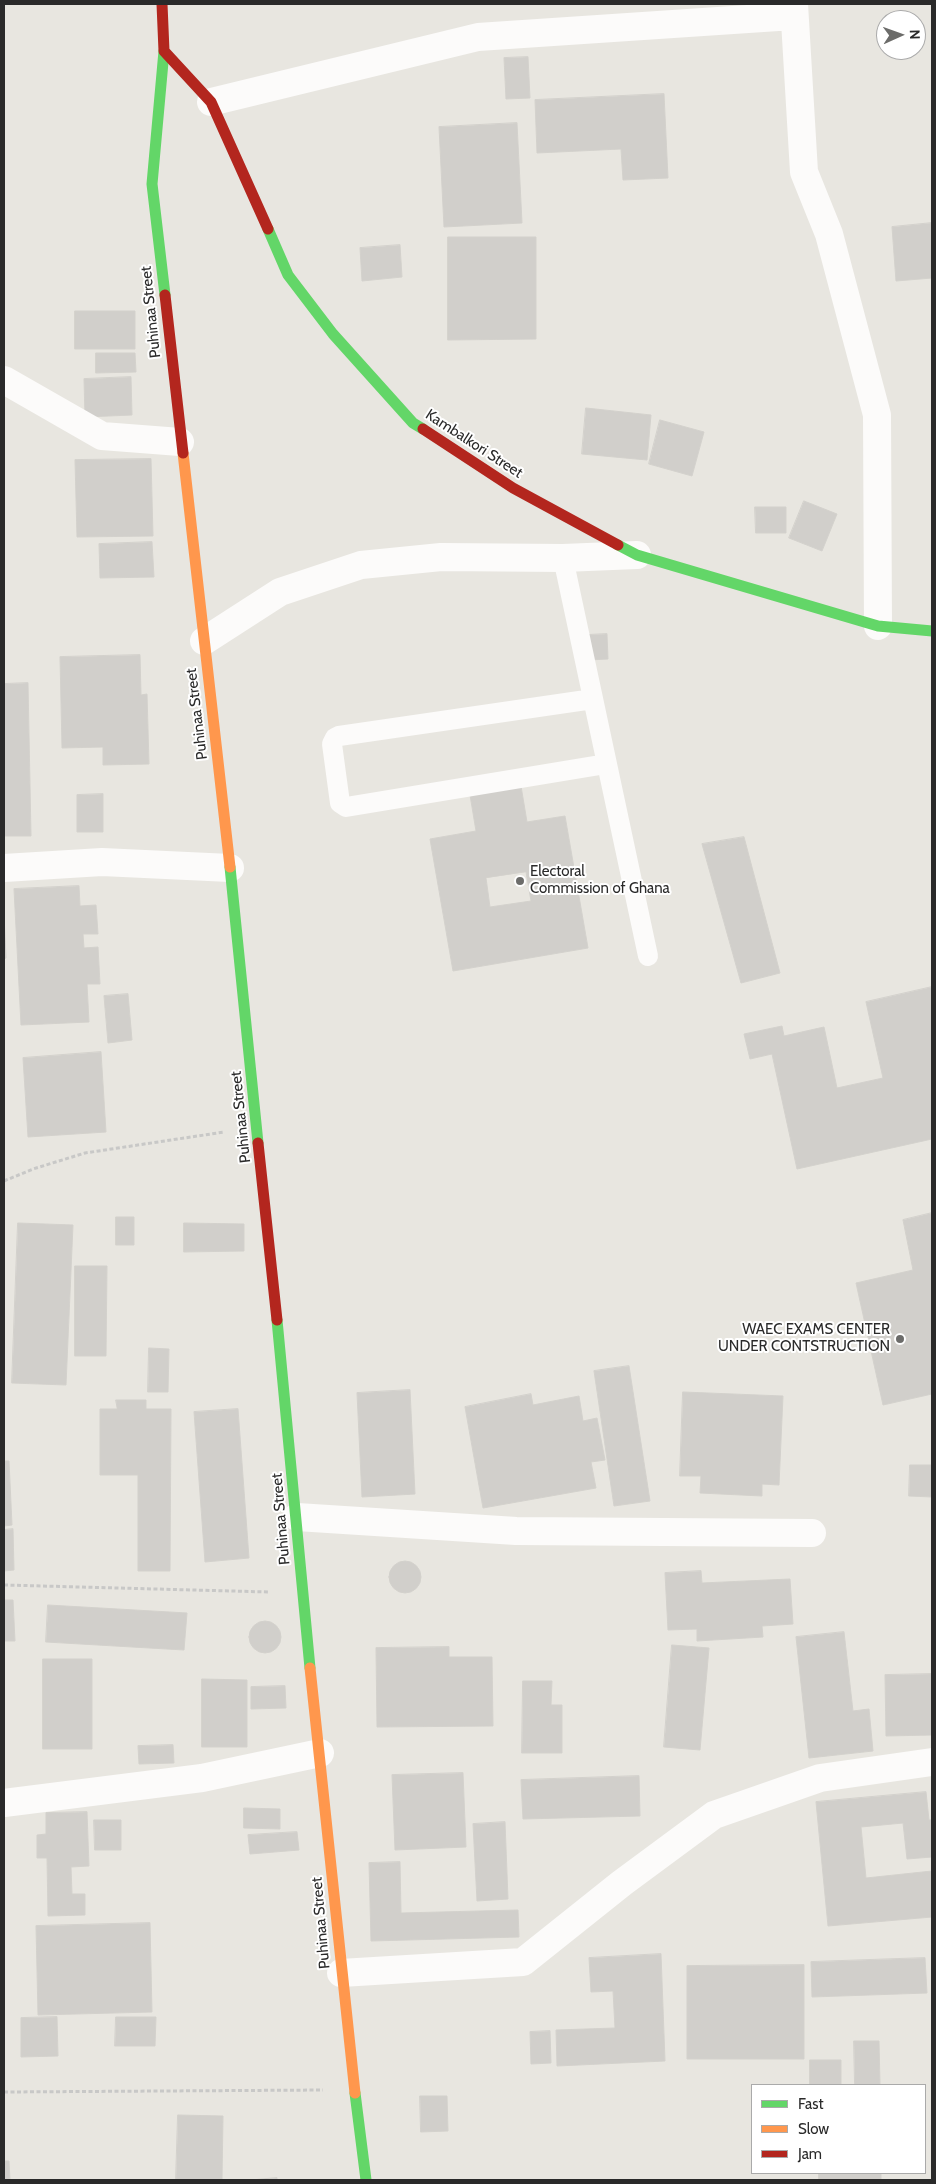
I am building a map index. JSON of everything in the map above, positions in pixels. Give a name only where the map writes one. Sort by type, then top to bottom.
[{"type":"street","points":[[162,4],[164,50]]},
{"type":"street","points":[[211,102],[478,36],[793,10],[804,172],[829,234],[877,415],[878,626]]},
{"type":"street","name":"Kambalkori Street","points":[[164,50],[211,102],[288,275],[334,334],[414,423],[513,488],[637,555],[878,626],[932,631]]},
{"type":"street","name":"Puhinaa Street","points":[[164,50],[152,184],[230,868],[297,1517],[302,1593],[320,1753],[341,1973],[357,2089],[366,2180]]},
{"type":"street","points":[[4,380],[102,436],[180,442]]},
{"type":"street","points":[[204,641],[280,592],[361,565],[441,558],[564,558],[637,555]]},
{"type":"street","points":[[4,868],[102,862],[230,868]]},
{"type":"street","points":[[297,1517],[516,1531],[812,1533]]},
{"type":"street","points":[[4,1803],[202,1778],[320,1753]]},
{"type":"street","points":[[341,1973],[523,1962],[622,1883],[714,1815],[820,1778],[932,1762]]},
{"type":"lane","points":[[564,558],[648,956]]},
{"type":"lane","points":[[593,699],[339,736],[335,738],[332,744],[340,803],[346,807],[606,764]]},
{"type":"path","points":[[4,1181],[33,1169],[85,1152],[257,1127]]},
{"type":"path","points":[[4,1585],[302,1593]]},
{"type":"path","points":[[4,2092],[357,2089]]},
{"type":"building","points":[[528,57],[530,98],[506,99],[504,58]]},
{"type":"building","points":[[664,94],[668,178],[623,180],[621,149],[537,153],[535,100]]},
{"type":"building","points":[[517,123],[522,223],[444,227],[439,127]]},
{"type":"building","points":[[932,223],[932,278],[896,281],[892,227]]},
{"type":"building","points":[[448,237],[536,237],[536,339],[448,340]]},
{"type":"building","points":[[400,245],[402,277],[362,281],[360,248]]},
{"type":"building","points":[[75,311],[135,311],[135,349],[75,349]]},
{"type":"building","points":[[96,353],[135,353],[136,372],[96,373]]},
{"type":"building","points":[[131,377],[132,415],[85,417],[84,379]]},
{"type":"building","points":[[586,408],[651,415],[647,460],[582,454]]},
{"type":"building","points":[[660,420],[704,432],[692,476],[649,464]]},
{"type":"building","points":[[151,459],[153,536],[77,537],[75,460]]},
{"type":"building","points":[[804,501],[837,514],[822,551],[789,538]]},
{"type":"building","points":[[755,507],[786,507],[786,533],[756,533]]},
{"type":"building","points":[[152,542],[154,577],[100,578],[99,544]]},
{"type":"building","points":[[607,634],[608,659],[588,660],[587,635]]},
{"type":"building","points":[[140,655],[141,695],[147,694],[149,764],[103,765],[103,747],[62,748],[60,657]]},
{"type":"building","points":[[28,683],[31,836],[4,836],[4,684]]},
{"type":"building","points":[[521,786],[527,822],[565,816],[588,948],[453,971],[430,839],[476,831],[470,795]],"holes":[[[526,872],[531,901],[490,907],[486,878]]]},
{"type":"building","points":[[103,794],[103,832],[77,832],[77,795]]},
{"type":"building","points":[[744,837],[780,973],[741,983],[702,844]]},
{"type":"building","points":[[79,886],[80,906],[96,905],[98,934],[83,934],[84,948],[98,947],[100,984],[87,984],[89,1022],[21,1025],[14,889]]},
{"type":"building","points":[[4,914],[6,958],[4,959]]},
{"type":"building","points":[[932,987],[932,1139],[797,1169],[772,1054],[750,1059],[744,1034],[782,1026],[784,1036],[824,1027],[837,1088],[883,1078],[866,1002]]},
{"type":"building","points":[[128,994],[132,1040],[108,1043],[104,996]]},
{"type":"building","points":[[101,1052],[106,1132],[28,1137],[23,1058]]},
{"type":"building","name":"WAEC EXAMS CENTER UNDER CONTSTRUCTION","points":[[932,1213],[932,1394],[883,1405],[856,1283],[913,1270],[903,1220]]},
{"type":"building","points":[[116,1217],[134,1217],[134,1245],[116,1245]]},
{"type":"building","points":[[18,1223],[73,1225],[66,1385],[12,1383]]},
{"type":"building","points":[[184,1223],[244,1224],[244,1251],[184,1252]]},
{"type":"building","points":[[75,1266],[107,1266],[106,1356],[75,1356]]},
{"type":"building","points":[[149,1348],[169,1349],[168,1392],[148,1392]]},
{"type":"building","points":[[629,1366],[650,1501],[614,1506],[594,1371]]},
{"type":"building","points":[[410,1390],[415,1494],[362,1497],[357,1393]]},
{"type":"building","points":[[683,1392],[783,1396],[779,1485],[762,1484],[762,1496],[700,1493],[701,1476],[680,1476]]},
{"type":"building","points":[[531,1394],[533,1405],[579,1396],[583,1421],[597,1418],[605,1460],[591,1462],[596,1488],[483,1508],[465,1407]]},
{"type":"building","points":[[116,1400],[146,1400],[146,1409],[171,1409],[170,1571],[138,1571],[138,1475],[100,1475],[100,1409],[117,1409]]},
{"type":"building","points":[[238,1409],[249,1558],[205,1562],[194,1412]]},
{"type":"building","points":[[4,1461],[9,1461],[12,1525],[4,1526]]},
{"type":"building","points":[[910,1465],[932,1465],[932,1497],[909,1496]]},
{"type":"building","points":[[13,1529],[14,1570],[4,1571],[4,1530]]},
{"type":"building","points":[[405,1561],[411,1562],[416,1566],[420,1571],[420,1583],[416,1588],[411,1592],[405,1593],[399,1592],[394,1588],[390,1583],[389,1577],[390,1571],[394,1566],[399,1562]]},
{"type":"building","points":[[701,1571],[702,1583],[790,1579],[793,1624],[762,1626],[763,1637],[697,1641],[697,1629],[668,1630],[665,1573]]},
{"type":"building","points":[[4,1600],[13,1600],[15,1641],[4,1641]]},
{"type":"building","points":[[48,1605],[187,1613],[184,1650],[46,1642]]},
{"type":"building","points":[[265,1621],[276,1626],[281,1637],[276,1648],[265,1653],[254,1648],[249,1637],[254,1626]]},
{"type":"building","points":[[844,1632],[853,1711],[869,1709],[873,1751],[809,1758],[796,1637]]},
{"type":"building","points":[[672,1645],[709,1648],[700,1750],[664,1747]]},
{"type":"building","points":[[449,1647],[449,1657],[492,1657],[493,1726],[377,1727],[376,1648]]},
{"type":"building","points":[[43,1659],[92,1659],[92,1749],[43,1749]]},
{"type":"building","points":[[932,1674],[932,1735],[886,1736],[885,1675]]},
{"type":"building","points":[[202,1679],[247,1680],[247,1747],[202,1747]]},
{"type":"building","points":[[523,1681],[552,1681],[551,1705],[562,1705],[562,1753],[522,1753]]},
{"type":"building","points":[[285,1686],[286,1708],[251,1709],[251,1687]]},
{"type":"building","points":[[173,1745],[174,1763],[139,1764],[138,1746]]},
{"type":"building","points":[[463,1773],[466,1847],[395,1850],[392,1775]]},
{"type":"building","points":[[639,1776],[640,1816],[523,1819],[521,1780]]},
{"type":"building","points":[[926,1792],[929,1820],[932,1820],[932,1857],[907,1859],[903,1823],[861,1827],[866,1878],[932,1871],[932,1917],[828,1926],[816,1802]]},
{"type":"building","points":[[244,1808],[280,1809],[280,1829],[244,1828]]},
{"type":"building","points":[[87,1812],[89,1866],[71,1867],[72,1894],[85,1894],[85,1915],[48,1916],[47,1858],[37,1858],[37,1835],[46,1834],[46,1813]]},
{"type":"building","points":[[94,1820],[121,1820],[121,1850],[95,1850]]},
{"type":"building","points":[[505,1822],[508,1899],[477,1901],[473,1824]]},
{"type":"building","points":[[297,1832],[299,1850],[250,1854],[248,1835]]},
{"type":"building","points":[[400,1862],[401,1913],[518,1910],[519,1937],[371,1941],[369,1863]]},
{"type":"building","points":[[150,1923],[152,2012],[38,2015],[36,1926]]},
{"type":"building","points":[[661,1954],[665,2061],[557,2066],[556,2030],[615,2028],[613,1991],[591,1992],[589,1958]]},
{"type":"building","points":[[925,1958],[927,1993],[812,1997],[811,1962]]},
{"type":"building","points":[[804,1965],[804,2059],[687,2059],[687,1966]]},
{"type":"building","points":[[57,2017],[58,2056],[21,2057],[21,2018]]},
{"type":"building","points":[[116,2017],[156,2017],[155,2046],[115,2046]]},
{"type":"building","points":[[550,2031],[551,2063],[531,2064],[530,2032]]},
{"type":"building","points":[[854,2041],[879,2041],[880,2084],[855,2084]]},
{"type":"building","points":[[810,2060],[841,2060],[841,2084],[810,2084]]},
{"type":"building","points":[[420,2096],[447,2096],[448,2131],[421,2132]]},
{"type":"building","points":[[178,2115],[223,2116],[222,2180],[176,2180]]},
{"type":"building","points":[[4,2161],[9,2161],[10,2180],[4,2180]]},
{"type":"building","points":[[819,2174],[881,2174],[881,2180],[819,2180]]},
{"type":"building","points":[[277,2178],[277,2180],[251,2180]]},
{"type":"traffic: fast","points":[[164,51],[152,184],[165,295]]},
{"type":"traffic: fast","points":[[268,229],[288,275],[333,334],[413,423],[423,429]]},
{"type":"traffic: fast","points":[[618,545],[637,555],[878,626],[932,631]]},
{"type":"traffic: fast","points":[[230,867],[258,1143]]},
{"type":"traffic: fast","points":[[277,1320],[310,1668]]},
{"type":"traffic: fast","points":[[355,2093],[366,2180]]},
{"type":"traffic: slow","points":[[183,453],[230,867]]},
{"type":"traffic: slow","points":[[310,1668],[355,2093]]},
{"type":"traffic: jam","points":[[162,4],[164,51],[211,102],[268,229]]},
{"type":"traffic: jam","points":[[165,295],[183,453]]},
{"type":"traffic: jam","points":[[423,429],[513,488],[618,545]]},
{"type":"traffic: jam","points":[[258,1143],[277,1320]]},
{"type":"place","name":"Electoral Commission of Ghana","points":[[520,881]]},
{"type":"place","name":"WAEC EXAMS CENTER UNDER CONTSTRUCTION","points":[[900,1339]]}]
